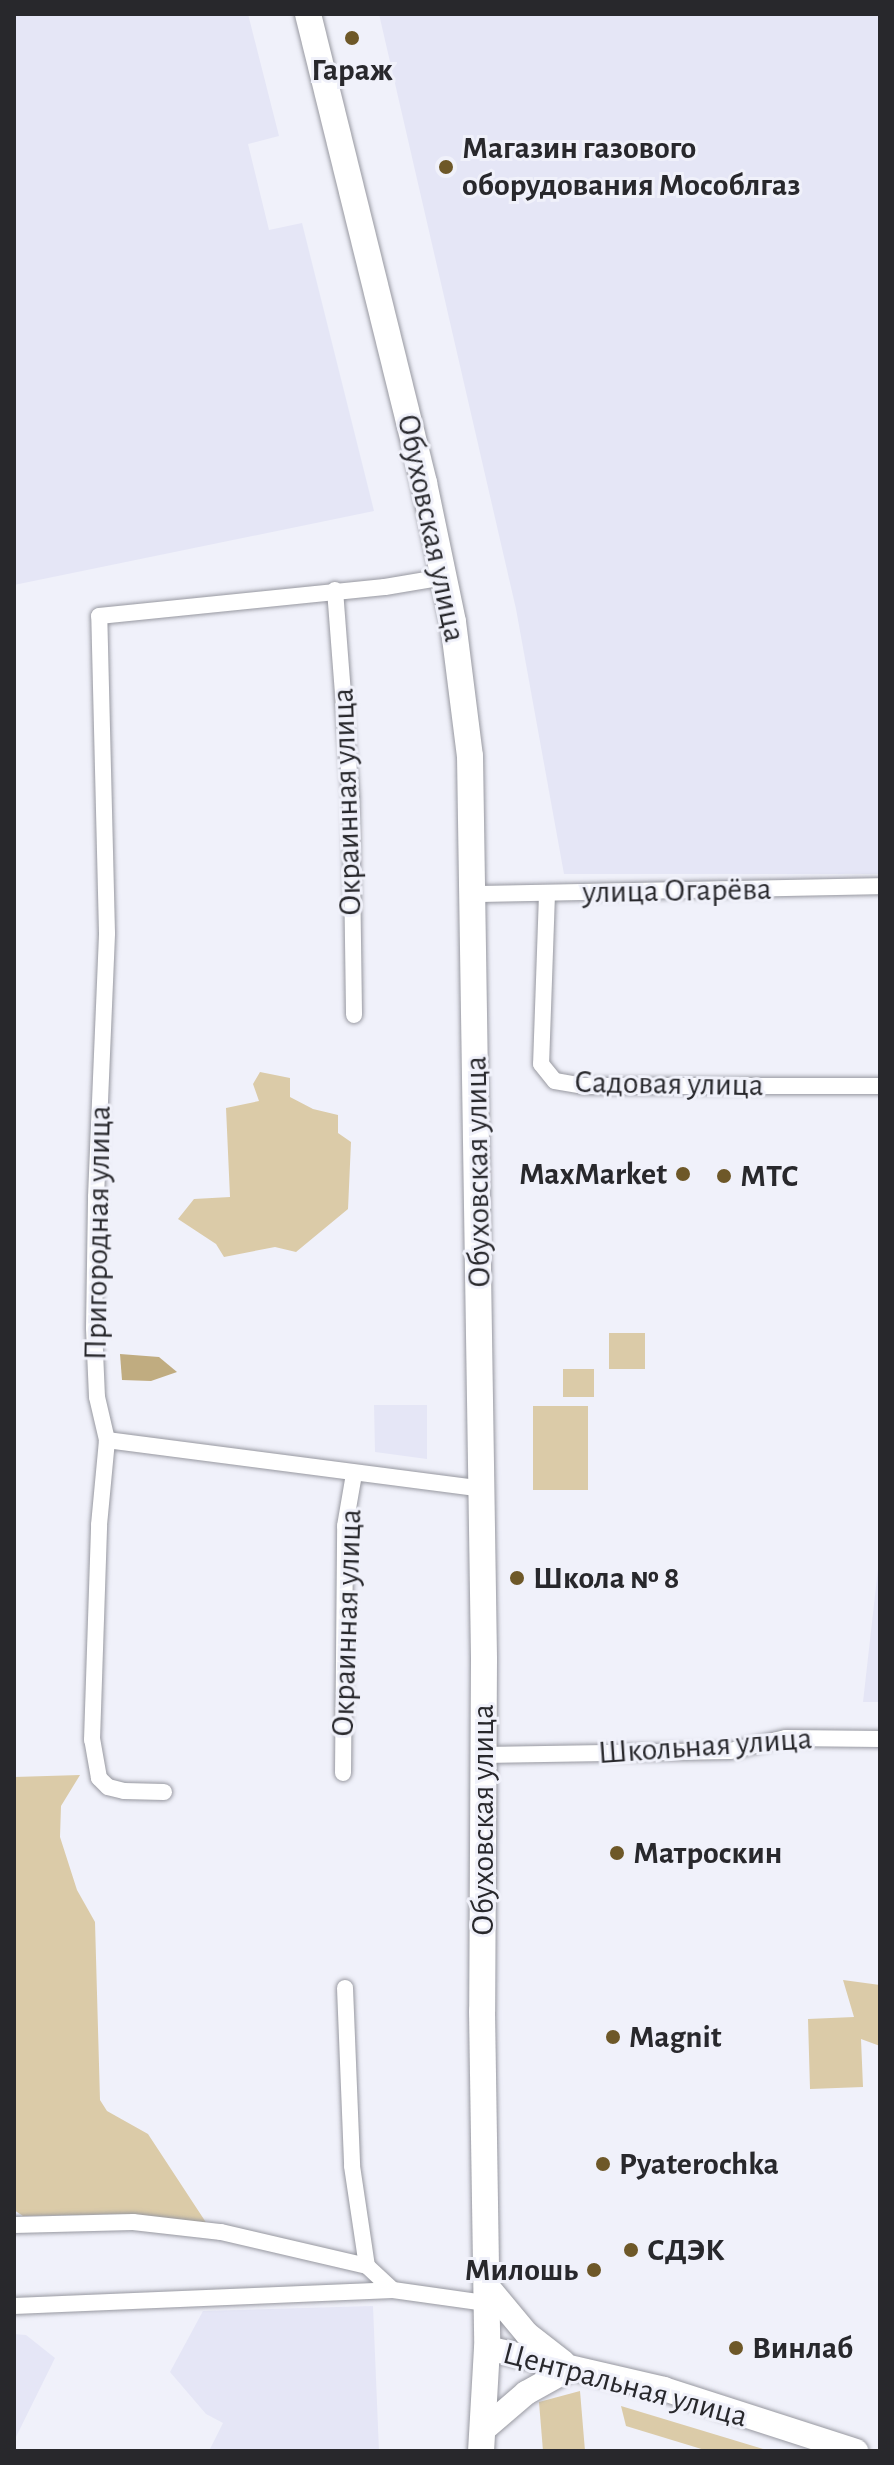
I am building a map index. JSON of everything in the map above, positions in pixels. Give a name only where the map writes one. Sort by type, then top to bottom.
[{"type":"main road","name":"Обуховская улица","points":[[308,14],[444,577],[465,695],[475,894],[482,1489],[487,2348],[482,2440]]},
{"type":"street","points":[[335,590],[444,577]]},
{"type":"street","name":"Пригородная улица","points":[[164,1792],[124,1791],[108,1787],[99,1778],[94,1763],[98,1541],[107,1440],[97,1397],[94,1328],[107,933],[99,616],[335,590]]},
{"type":"street","name":"Окраинная улица","points":[[335,590],[351,797],[354,1015]]},
{"type":"street","name":"улица Огарёва","points":[[475,894],[880,886]]},
{"type":"street","name":"Садовая улица","points":[[547,894],[541,1064],[555,1081],[582,1086],[880,1086]]},
{"type":"street","points":[[107,1440],[482,1489]]},
{"type":"street","name":"Окраинная улица","points":[[343,1773],[345,1526],[354,1474]]},
{"type":"street","name":"Школьная улица","points":[[483,1755],[730,1751],[786,1738],[880,1739]]},
{"type":"street","points":[[345,1988],[352,2166],[367,2266]]},
{"type":"street","points":[[14,2225],[133,2222],[221,2232],[367,2266],[393,2290]]},
{"type":"street","points":[[14,2306],[393,2290],[486,2294],[527,2334],[571,2368],[526,2393],[482,2440]]},
{"type":"street","name":"Центральная улица","points":[[487,2348],[664,2389],[856,2451]]},
{"type":"shaded area","points":[[14,14],[248,14],[279,136],[248,144],[269,230],[302,223],[374,511],[14,585]]},
{"type":"shaded area","points":[[379,14],[880,14],[880,874],[564,874],[516,609]]},
{"type":"shaded area","points":[[260,1072],[290,1078],[290,1097],[313,1109],[338,1115],[338,1133],[351,1142],[348,1209],[296,1252],[275,1247],[224,1257],[216,1244],[178,1219],[194,1199],[230,1197],[226,1108],[259,1101],[253,1084]]},
{"type":"shaded area","points":[[609,1333],[645,1333],[645,1369],[609,1369]]},
{"type":"shaded area","points":[[120,1354],[159,1357],[177,1372],[151,1381],[122,1380]]},
{"type":"shaded area","points":[[563,1369],[594,1369],[594,1397],[563,1397]]},
{"type":"shaded area","points":[[374,1405],[427,1405],[427,1459],[375,1452]]},
{"type":"shaded area","points":[[533,1406],[588,1406],[588,1490],[533,1490]]},
{"type":"shaded area","points":[[880,1551],[880,1702],[863,1702]]},
{"type":"shaded area","points":[[80,1775],[61,1806],[60,1837],[77,1890],[95,1922],[100,2100],[107,2111],[148,2134],[207,2224],[131,2214],[23,2216],[14,2210],[14,1777]]},
{"type":"shaded area","points":[[843,1980],[880,1985],[880,2046],[861,2039],[863,2087],[810,2089],[808,2019],[854,2017]]},
{"type":"shaded area","points":[[373,2306],[379,2451],[209,2451],[223,2423],[206,2414],[170,2372],[203,2311]]},
{"type":"shaded area","points":[[14,2334],[26,2335],[55,2358],[14,2441]]},
{"type":"shaded area","points":[[580,2391],[585,2451],[543,2451],[539,2402]]},
{"type":"shaded area","points":[[621,2406],[770,2451],[708,2451],[626,2426]]},
{"type":"place","name":"Гараж","points":[[352,38]]},
{"type":"place","name":"Магазин газового оборудования Мособлгаз","points":[[446,167]]},
{"type":"place","name":"MaxMarket","points":[[683,1174]]},
{"type":"place","name":"МТС","points":[[724,1176]]},
{"type":"place","name":"Школа № 8","points":[[517,1578]]},
{"type":"place","name":"Матроскин","points":[[617,1853]]},
{"type":"place","name":"Magnit","points":[[613,2037]]},
{"type":"place","name":"Pyaterochka","points":[[603,2164]]},
{"type":"place","name":"СДЭК","points":[[631,2250]]},
{"type":"place","name":"Милошь","points":[[594,2270]]},
{"type":"place","name":"Винлаб","points":[[736,2348]]}]
